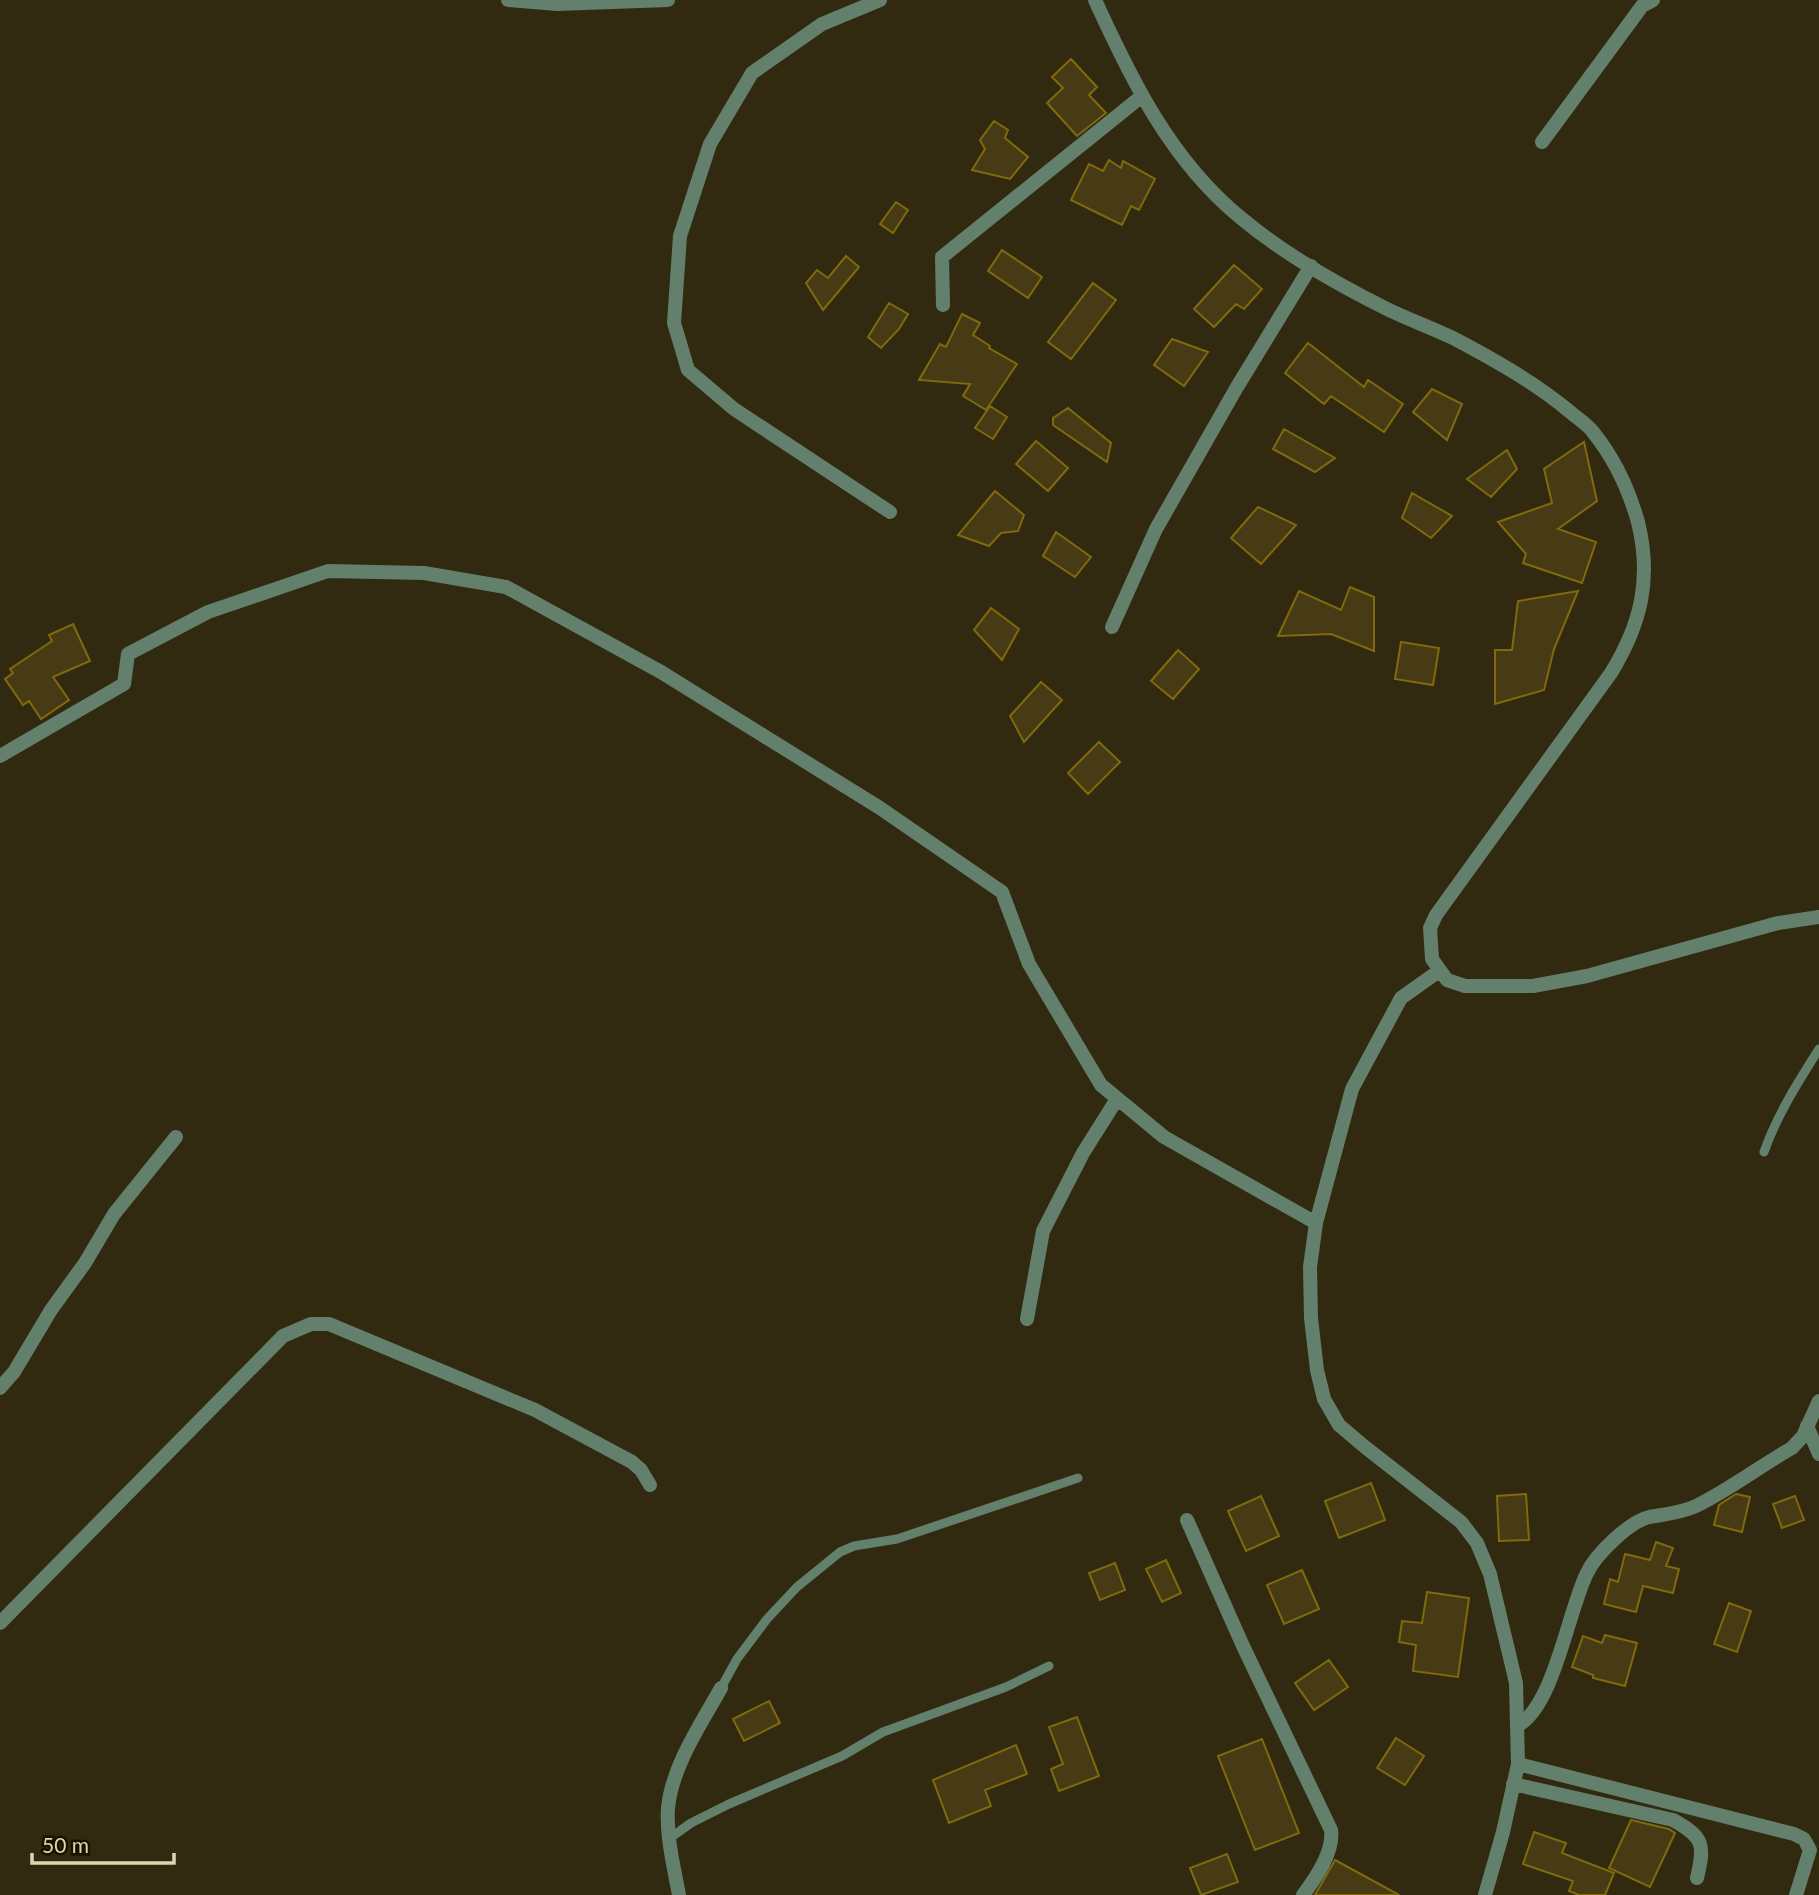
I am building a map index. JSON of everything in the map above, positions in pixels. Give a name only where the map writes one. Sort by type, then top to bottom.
[{"type":"street","points":[[508,0],[557,5],[668,0]]},
{"type":"street","points":[[880,0],[822,24],[752,73],[710,144],[680,236],[674,323],[688,370],[734,409],[890,512]]},
{"type":"street","points":[[1095,0],[1128,73],[1162,131],[1205,186],[1281,250],[1385,308],[1452,338],[1548,393],[1592,431],[1617,468],[1634,509],[1646,560],[1643,596],[1636,625],[1611,673],[1436,915],[1430,928],[1430,943],[1432,959],[1439,971],[1447,980],[1465,986],[1533,986],[1627,966],[1778,923],[1819,917]]},
{"type":"street","points":[[1542,142],[1642,6],[1653,0]]},
{"type":"street","points":[[943,305],[942,257],[1142,96]]},
{"type":"street","points":[[1112,627],[1156,530],[1237,387],[1311,266]]},
{"type":"street","points":[[0,756],[124,684],[128,654],[208,611],[328,571],[424,573],[506,587],[661,672],[880,808],[1002,892],[1029,964],[1101,1085],[1164,1138],[1316,1223]]},
{"type":"street","points":[[1439,971],[1401,998],[1352,1089],[1316,1223],[1310,1267],[1311,1318],[1317,1370],[1324,1399],[1339,1425],[1461,1522],[1477,1543],[1490,1574],[1516,1683],[1518,1763],[1485,1895]]},
{"type":"street","points":[[1027,1319],[1043,1231],[1083,1153],[1117,1099]]},
{"type":"street","points":[[0,1388],[14,1372],[114,1214],[176,1137]]},
{"type":"street","points":[[0,1623],[283,1336],[311,1324],[328,1324],[535,1410],[632,1462],[641,1470],[650,1485]]},
{"type":"street","points":[[1517,1726],[1528,1720],[1535,1710],[1554,1668],[1587,1572],[1621,1534],[1634,1523],[1648,1517],[1671,1515],[1695,1506],[1793,1448],[1800,1442],[1819,1401]]},
{"type":"street","points":[[1807,1426],[1819,1454]]},
{"type":"street","points":[[1187,1520],[1243,1646],[1331,1830],[1329,1851],[1303,1895]]},
{"type":"street","points":[[679,1895],[668,1806],[683,1759],[721,1688]]},
{"type":"street","points":[[1518,1763],[1794,1834],[1804,1839],[1810,1850],[1796,1895]]},
{"type":"street","points":[[1513,1784],[1673,1820],[1693,1830],[1701,1845],[1698,1878]]},
{"type":"lane","points":[[1764,1152],[1783,1109],[1819,1049]]},
{"type":"lane","points":[[721,1688],[737,1659],[767,1619],[797,1587],[841,1552],[854,1546],[897,1539],[1078,1478]]},
{"type":"lane","points":[[670,1838],[729,1804],[842,1756],[883,1732],[1006,1688],[1049,1665]]},
{"type":"building","points":[[1071,59],[1097,87],[1089,95],[1106,113],[1077,136],[1047,103],[1063,88],[1052,77]]},
{"type":"building","points":[[994,121],[1008,130],[1005,138],[1028,157],[1010,179],[972,170],[985,149],[980,140]]},
{"type":"building","points":[[1109,160],[1121,168],[1123,161],[1155,179],[1139,210],[1131,206],[1122,225],[1071,200],[1089,164],[1103,171]]},
{"type":"building","points":[[896,202],[908,210],[893,233],[880,224]]},
{"type":"building","points":[[1002,250],[1042,277],[1028,298],[988,271]]},
{"type":"building","points":[[846,256],[859,267],[823,310],[806,283],[817,270],[828,278]]},
{"type":"building","points":[[1234,265],[1262,289],[1244,309],[1236,304],[1214,327],[1194,309]]},
{"type":"building","points":[[1093,283],[1116,300],[1071,359],[1048,342]]},
{"type":"building","points":[[889,303],[908,314],[899,329],[881,348],[868,337]]},
{"type":"building","points":[[962,314],[980,323],[973,335],[1017,364],[986,410],[963,396],[970,384],[919,380],[940,344],[946,347]]},
{"type":"building","points":[[1172,339],[1208,352],[1184,386],[1154,365]]},
{"type":"building","points":[[1308,343],[1364,387],[1368,380],[1403,404],[1384,432],[1331,396],[1324,404],[1285,373]]},
{"type":"building","points":[[1432,389],[1462,404],[1447,440],[1413,412]]},
{"type":"building","points":[[990,406],[1007,417],[993,439],[975,428]]},
{"type":"building","points":[[1068,408],[1111,443],[1107,462],[1053,425],[1053,418]]},
{"type":"building","points":[[1284,429],[1335,458],[1315,472],[1273,449]]},
{"type":"building","points":[[1036,441],[1068,468],[1048,491],[1016,464]]},
{"type":"building","points":[[1584,442],[1597,501],[1558,529],[1596,542],[1582,583],[1523,563],[1526,554],[1498,522],[1552,503],[1544,469]]},
{"type":"building","points":[[1507,450],[1517,469],[1491,497],[1467,479]]},
{"type":"building","points":[[995,491],[1024,515],[1018,531],[1001,533],[989,546],[958,535]]},
{"type":"building","points":[[1412,493],[1452,516],[1431,538],[1402,518]]},
{"type":"building","points":[[1258,507],[1296,525],[1261,564],[1231,538]]},
{"type":"building","points":[[1056,532],[1091,557],[1075,577],[1043,556]]},
{"type":"building","points":[[1350,587],[1374,597],[1374,651],[1331,634],[1278,636],[1299,591],[1341,610]]},
{"type":"building","points":[[1578,591],[1554,649],[1544,690],[1495,704],[1495,650],[1512,650],[1518,601]]},
{"type":"building","points":[[991,608],[1019,629],[1002,660],[974,630]]},
{"type":"building","points":[[73,624],[90,661],[53,677],[69,700],[41,719],[29,701],[23,705],[5,679],[13,673],[10,669],[52,641],[49,635]]},
{"type":"building","points":[[1401,642],[1439,648],[1433,685],[1395,679]]},
{"type":"building","points":[[1178,650],[1199,669],[1173,699],[1151,681]]},
{"type":"building","points":[[1041,682],[1062,700],[1024,742],[1010,716]]},
{"type":"building","points":[[1099,742],[1120,762],[1088,794],[1068,773]]},
{"type":"building","points":[[1371,1483],[1385,1520],[1339,1538],[1325,1501]]},
{"type":"building","points":[[1526,1494],[1529,1540],[1499,1541],[1497,1496]]},
{"type":"building","points":[[1736,1494],[1750,1497],[1742,1532],[1714,1525],[1719,1505]]},
{"type":"building","points":[[1261,1496],[1279,1536],[1246,1551],[1228,1511]]},
{"type":"building","points":[[1795,1496],[1804,1520],[1782,1528],[1773,1504]]},
{"type":"building","points":[[1656,1542],[1673,1548],[1666,1566],[1679,1569],[1673,1593],[1643,1586],[1636,1612],[1604,1604],[1610,1579],[1618,1582],[1625,1554],[1650,1560]]},
{"type":"building","points":[[1166,1560],[1181,1593],[1162,1602],[1146,1569]]},
{"type":"building","points":[[1115,1563],[1125,1590],[1100,1600],[1089,1573]]},
{"type":"building","points":[[1302,1570],[1319,1609],[1284,1624],[1267,1585]]},
{"type":"building","points":[[1427,1592],[1469,1598],[1458,1677],[1413,1671],[1416,1645],[1399,1642],[1402,1621],[1422,1623]]},
{"type":"building","points":[[1729,1603],[1751,1611],[1737,1652],[1714,1644]]},
{"type":"building","points":[[1605,1635],[1637,1643],[1625,1686],[1593,1678],[1593,1675],[1572,1667],[1583,1636],[1602,1643]]},
{"type":"building","points":[[1329,1660],[1348,1687],[1314,1710],[1295,1683]]},
{"type":"building","points":[[769,1701],[780,1723],[744,1741],[733,1719]]},
{"type":"building","points":[[1077,1717],[1099,1776],[1059,1791],[1051,1769],[1063,1764],[1049,1727]]},
{"type":"building","points":[[1396,1738],[1424,1756],[1405,1785],[1377,1768]]},
{"type":"building","points":[[1262,1739],[1299,1833],[1255,1850],[1218,1756]]},
{"type":"building","points":[[1016,1745],[1027,1774],[985,1790],[991,1806],[949,1823],[933,1780]]},
{"type":"building","points":[[1631,1820],[1669,1829],[1675,1833],[1650,1887],[1609,1868]]},
{"type":"building","points":[[1534,1832],[1566,1843],[1562,1853],[1614,1873],[1605,1895],[1579,1895],[1569,1891],[1573,1881],[1523,1864]]},
{"type":"building","points":[[1227,1854],[1238,1882],[1201,1895],[1190,1868]]},
{"type":"building","points":[[1335,1860],[1399,1895],[1315,1895]]}]
